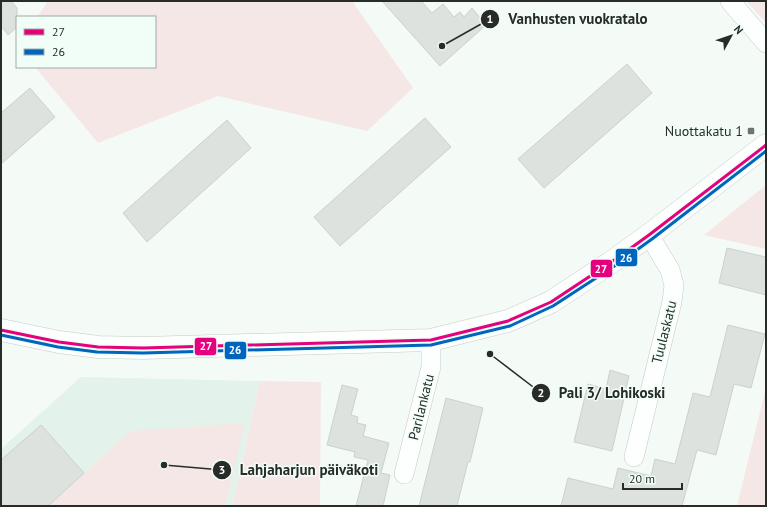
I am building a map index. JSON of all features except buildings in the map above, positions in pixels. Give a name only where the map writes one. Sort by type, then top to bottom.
[{"type":"street","points":[[730,1],[766,44]]},
{"type":"street","points":[[1,330],[59,342],[98,347],[143,348],[431,340],[508,321],[551,302],[649,235],[766,145]]},
{"type":"street","name":"Tuulaskatu","points":[[634,457],[672,302],[674,285],[670,270],[649,235]]},
{"type":"street","name":"Parilankatu","points":[[404,474],[431,367],[431,340]]},
{"type":"shaded area","points":[[48,1],[352,1],[413,88],[367,131],[218,96],[98,143],[36,68],[156,68],[156,16],[38,16]]},
{"type":"shaded area","points":[[746,1],[766,1],[766,23]]},
{"type":"shaded area","points":[[766,185],[766,249],[704,235]]},
{"type":"shaded area","points":[[81,377],[260,381],[232,506],[1,506],[1,449]]},
{"type":"shaded area","points":[[260,381],[321,382],[320,506],[232,506]]},
{"type":"shaded area","points":[[766,387],[766,506],[737,506]]},
{"type":"shaded area","points":[[245,423],[225,506],[48,506],[131,431]]},
{"type":"transit line","name":"27","points":[[1,330],[59,342],[98,347],[143,348],[431,340],[508,321],[551,302],[649,235],[766,145]]},
{"type":"transit line","name":"26","points":[[1,335],[58,347],[97,352],[143,353],[431,345],[510,326],[553,306],[616,265],[766,151]]},
{"type":"place","name":"Vanhusten vuokratalo","points":[[442,46]]},
{"type":"place","name":"Nuottakatu 1","points":[[751,131]]},
{"type":"place","name":"Pali 3/ Lohikoski","points":[[490,354]]},
{"type":"place","name":"Lahjaharjun päiväkoti","points":[[164,465]]}]
